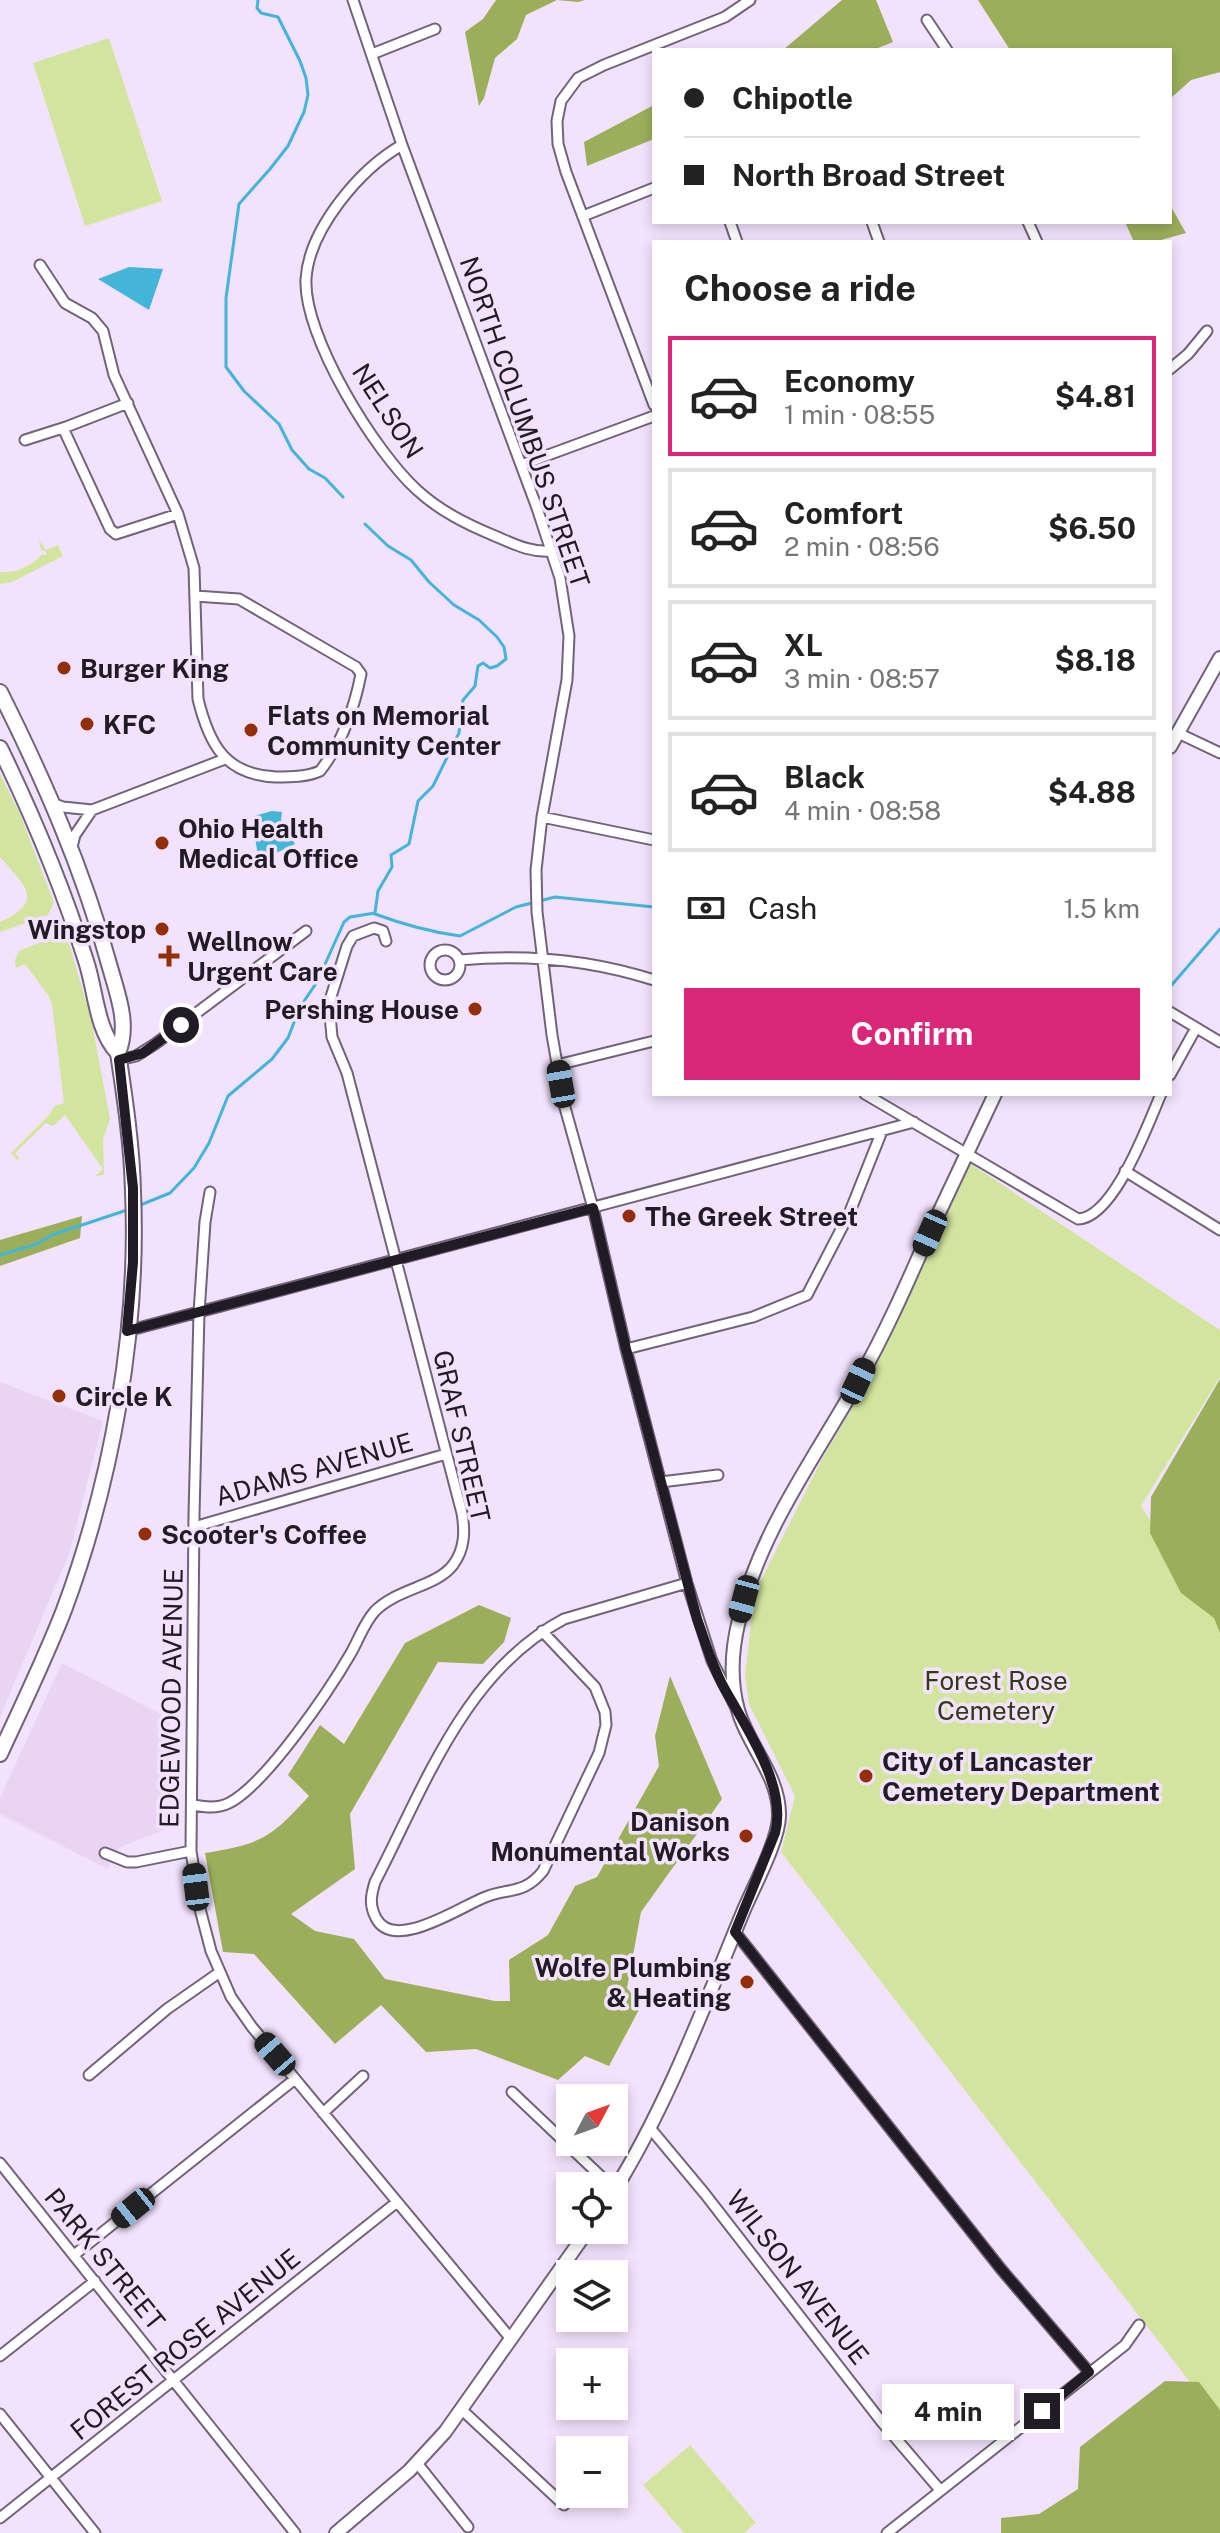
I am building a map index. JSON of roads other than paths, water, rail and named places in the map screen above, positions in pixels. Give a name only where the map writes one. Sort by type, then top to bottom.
[{"type":"main road","points":[[1172,744],[1220,658]]},
{"type":"main road","points":[[0,692],[72,847],[96,916],[118,998],[125,1032],[118,1057],[133,1188],[134,1237],[127,1331],[106,1469],[78,1569],[45,1655],[0,1754]]},
{"type":"main road","points":[[0,748],[33,818],[78,939],[104,1035],[118,1057]]},
{"type":"main road","points":[[738,1712],[733,1679],[736,1635],[752,1578],[789,1497],[858,1381],[892,1316],[994,1096]]},
{"type":"main road","name":"NORTH COLUMBUS STREET","points":[[624,2172],[650,2128],[735,1932],[779,1818],[775,1790],[738,1712]]},
{"type":"main road","points":[[336,2533],[417,2463],[462,2410],[578,2244]]},
{"type":"street","name":"NORTH COLUMBUS STREET","points":[[353,0],[402,145],[552,551],[566,607],[567,680],[542,817],[536,900],[557,1065],[564,1104],[687,1583],[712,1661],[738,1712]]},
{"type":"street","points":[[652,400],[558,144],[558,115],[568,88],[590,70],[698,29],[725,17],[750,0]]},
{"type":"street","points":[[927,20],[946,48]]},
{"type":"street","points":[[372,54],[435,29]]},
{"type":"street","name":"NELSON","points":[[402,145],[358,179],[340,202],[312,253],[306,281],[314,324],[332,364],[387,459],[418,492],[455,518],[526,549],[552,551]]},
{"type":"street","points":[[583,216],[652,189]]},
{"type":"street","points":[[40,265],[65,303],[92,318],[103,331],[110,366],[178,514],[194,568],[198,699],[208,729],[225,759],[246,773],[282,777],[320,771],[337,748],[344,732],[361,674],[356,667],[239,599],[195,596]]},
{"type":"street","points":[[1172,367],[1207,331]]},
{"type":"street","points":[[25,440],[128,403]]},
{"type":"street","points":[[521,465],[652,417]]},
{"type":"street","points":[[63,428],[110,529],[116,534],[178,514]]},
{"type":"street","points":[[1178,733],[1220,753]]},
{"type":"street","points":[[52,803],[92,810],[225,759]]},
{"type":"street","points":[[72,847],[75,835],[92,810]]},
{"type":"street","points":[[542,817],[652,840]]},
{"type":"street","name":"GRAF STREET","points":[[193,1805],[218,1807],[229,1803],[258,1781],[321,1699],[375,1611],[399,1594],[439,1577],[459,1556],[463,1541],[464,1527],[396,1261],[347,1073],[332,1037],[329,1003],[347,946],[353,936],[367,929],[380,928],[386,941]]},
{"type":"street","points":[[118,1057],[136,1056],[155,1044],[306,931]]},
{"type":"street","points":[[459,960],[530,957],[652,980]]},
{"type":"street","points":[[1172,1013],[1220,1042]]},
{"type":"street","points":[[1172,1071],[1196,1028]]},
{"type":"street","points":[[557,1065],[652,1041]]},
{"type":"street","points":[[868,1096],[1078,1219],[1087,1218],[1107,1200],[1125,1171],[1160,1096]]},
{"type":"street","points":[[127,1331],[914,1122]]},
{"type":"street","points":[[626,1349],[753,1317],[807,1295],[849,1214],[882,1131]]},
{"type":"street","points":[[1125,1171],[1220,1230]]},
{"type":"street","name":"EDGEWOOD AVENUE","points":[[210,1192],[199,1313],[194,1527],[191,1851],[200,1909],[220,1972],[243,2015],[511,2339]]},
{"type":"street","name":"ADAMS AVENUE","points":[[194,1527],[446,1454]]},
{"type":"street","points":[[661,1482],[718,1475]]},
{"type":"street","points":[[542,1631],[595,1687],[605,1712],[606,1725],[599,1753],[543,1871],[528,1886],[486,1896],[418,1928],[397,1932],[381,1926],[371,1908],[375,1882],[445,1743],[496,1674],[542,1631],[577,1614],[687,1583]]},
{"type":"street","points":[[105,1853],[127,1862],[136,1862],[191,1851]]},
{"type":"street","points":[[735,1932],[1001,2269],[1089,2372]]},
{"type":"street","points":[[89,2075],[167,2009],[220,1972]]},
{"type":"street","points":[[323,2113],[363,2076]]},
{"type":"street","points":[[74,2255],[295,2079]]},
{"type":"street","points":[[512,2092],[596,2172]]},
{"type":"street","name":"WILSON AVENUE","points":[[650,2128],[881,2421],[940,2490]]},
{"type":"street","name":"PARK STREET","points":[[0,2163],[295,2533]]},
{"type":"street","name":"FOREST ROSE AVENUE","points":[[0,2518],[397,2202]]},
{"type":"street","points":[[0,2356],[95,2281]]},
{"type":"street","points":[[887,2533],[1125,2345],[1139,2325]]},
{"type":"street","points":[[462,2410],[556,2498]]},
{"type":"street","points":[[0,2414],[95,2533]]},
{"type":"street","points":[[417,2463],[468,2527]]},
{"type":"water","points":[[129,267],[163,269],[149,310],[98,279]]},
{"type":"water","points":[[272,811],[282,812],[281,819],[295,844],[276,853],[258,855],[252,821],[254,816]]},
{"type":"waterway","points":[[258,0],[257,8],[261,13],[278,17],[300,61],[308,95],[304,112],[288,146],[239,204],[226,298],[226,367],[244,391],[279,424],[292,450],[309,469],[325,478],[343,497]]},
{"type":"waterway","points":[[138,1206],[170,1193],[194,1168],[209,1143],[228,1096],[272,1059],[288,1038],[300,1007],[317,982],[344,922],[350,917],[375,913],[378,891],[392,867],[391,855],[409,844],[418,801],[433,786],[459,733],[463,700],[475,686],[478,666],[483,663],[490,668],[506,659],[504,647],[497,637],[479,620],[454,605],[411,560],[388,546],[365,524]]},
{"type":"waterway","points":[[375,914],[460,936],[516,907],[555,897],[652,907]]},
{"type":"waterway","points":[[1172,985],[1220,929]]},
{"type":"waterway","points":[[0,1255],[127,1210]]},
{"type":"place","name":"Burger King","points":[[64,668]]},
{"type":"place","name":"KFC","points":[[87,724]]},
{"type":"place","name":"Flats on Memorial Community Center","points":[[251,730]]},
{"type":"place","name":"Ohio Health Medical Office","points":[[162,843]]},
{"type":"place","name":"Wingstop","points":[[162,929]]},
{"type":"place","name":"Wellnow Urgent Care","points":[[169,956]]},
{"type":"place","name":"Pershing House","points":[[475,1009]]},
{"type":"place","name":"The Greek Street","points":[[629,1216]]},
{"type":"place","name":"Circle K","points":[[59,1396]]},
{"type":"place","name":"Scooter's Coffee","points":[[145,1534]]},
{"type":"place","name":"City of Lancaster Cemetery Department","points":[[866,1776]]},
{"type":"place","name":"Danison Monumental Works","points":[[746,1836]]},
{"type":"place","name":"Wolfe Plumbing & Heating","points":[[747,1982]]},
{"type":"park label","name":"Forest Rose Cemetery","points":[[996,1695]]}]
